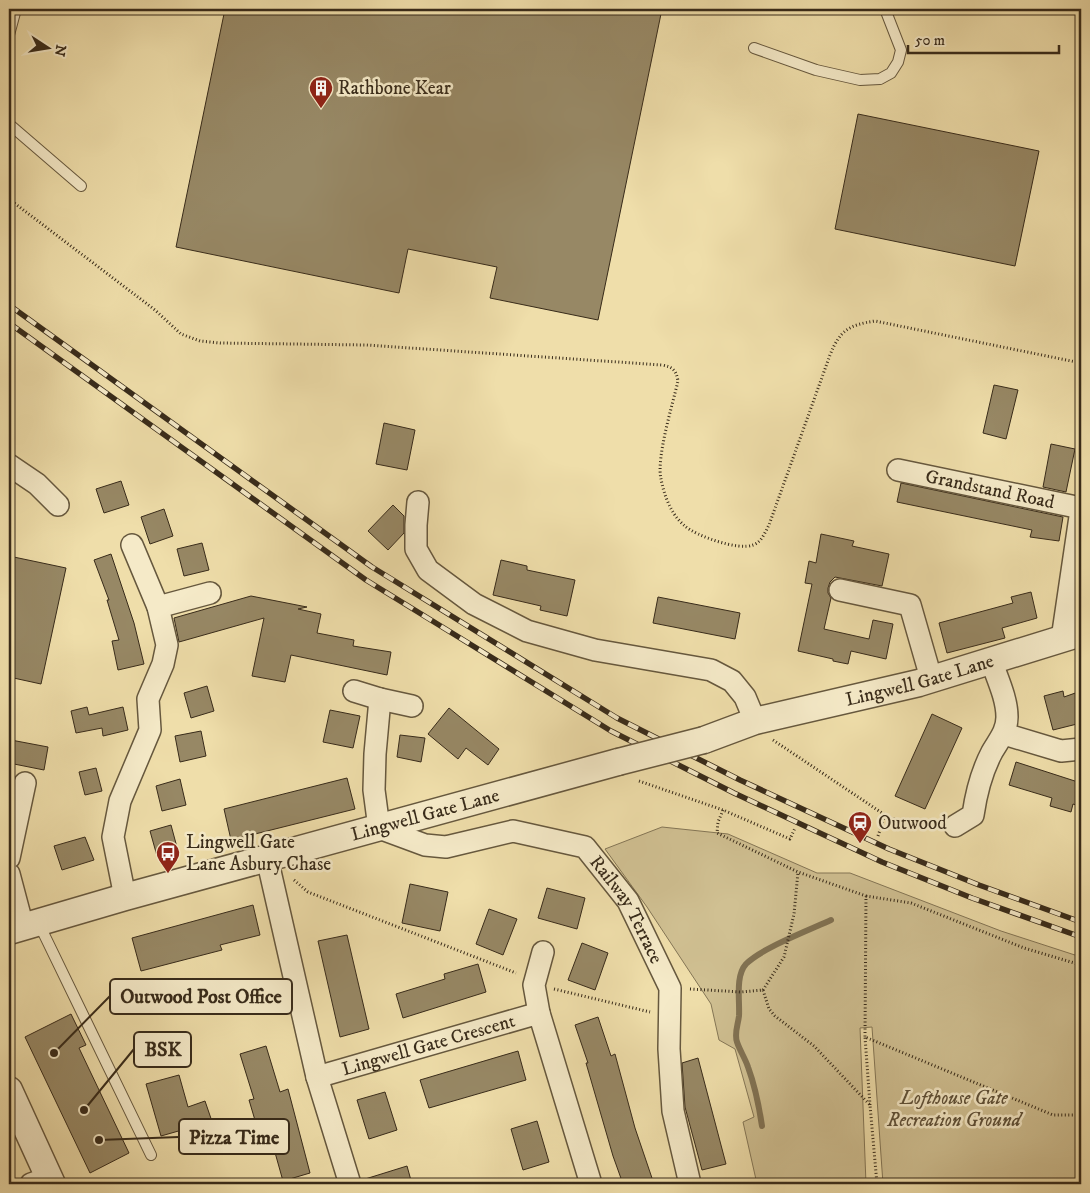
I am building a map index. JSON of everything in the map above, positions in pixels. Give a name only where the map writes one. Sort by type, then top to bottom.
[{"type":"street","points":[[9,465],[37,484],[58,505]]},
{"type":"street","name":"Grandstand Road","points":[[898,470],[1081,509],[1072,636]]},
{"type":"street","points":[[418,502],[416,549],[428,570],[474,604],[527,630],[595,650],[711,670],[732,681],[745,697],[755,721]]},
{"type":"street","points":[[125,897],[113,837],[120,801],[150,730],[148,699],[163,664],[167,645],[158,607],[132,545]]},
{"type":"street","points":[[840,590],[910,605],[932,678]]},
{"type":"street","points":[[158,607],[210,593]]},
{"type":"street","name":"Lingwell Gate Lane","points":[[23,927],[267,858],[704,740],[755,721],[919,683],[1072,636]]},
{"type":"street","points":[[955,826],[973,815],[975,796],[988,762],[1004,734],[1007,718],[1005,702],[992,660]]},
{"type":"street","points":[[354,691],[380,700],[412,706]]},
{"type":"street","points":[[379,828],[374,790],[380,700]]},
{"type":"street","points":[[1004,734],[1061,751],[1081,749]]},
{"type":"street","points":[[9,858],[25,783]]},
{"type":"street","name":"Railway Terrace","points":[[379,828],[425,845],[446,847],[513,831],[586,847],[628,901],[670,988],[668,1049],[673,1111],[690,1184]]},
{"type":"street","points":[[267,858],[317,1077],[350,1184]]},
{"type":"street","points":[[9,874],[23,927]]},
{"type":"street","name":"Lingwell Gate Crescent","points":[[543,952],[534,985],[539,1013],[591,1184]]},
{"type":"street","name":"Lingwell Gate Crescent","points":[[317,1077],[539,1013]]},
{"type":"street","points":[[9,1090],[44,1182]]},
{"type":"lane","points":[[9,35],[16,9]]},
{"type":"lane","points":[[754,48],[816,70],[860,80],[880,79],[891,73],[898,62],[902,50],[885,9]]},
{"type":"lane","points":[[9,124],[81,186]]},
{"type":"lane","points":[[23,927],[151,1155]]},
{"type":"path","points":[[9,199],[155,310],[181,334],[200,341],[220,343],[366,345],[662,364],[672,367],[677,372],[678,381],[663,448],[660,476],[666,498],[674,514],[685,526],[707,538],[747,547],[754,545],[763,538],[830,355],[835,343],[844,331],[858,324],[875,321],[1081,363]]},
{"type":"path","points":[[755,721],[770,737],[885,815],[910,823],[955,826]]},
{"type":"path","points":[[669,790],[723,810],[790,839],[795,828]]},
{"type":"path","points":[[723,810],[718,822],[717,833],[798,872],[866,896],[912,904],[1024,948],[1081,965]]},
{"type":"path","points":[[878,836],[885,815]]},
{"type":"path","points":[[267,858],[308,892],[557,990],[657,1014],[670,988],[741,992],[762,990]]},
{"type":"path","points":[[762,990],[784,957],[794,914],[798,872]]},
{"type":"path","points":[[866,896],[866,1037],[877,1184]]},
{"type":"path","points":[[762,990],[769,1009],[775,1016],[814,1046],[870,1105]]},
{"type":"path","points":[[866,1037],[1053,1115],[1081,1116]]},
{"type":"green space","name":"Lofthouse Gate Recreation Ground","points":[[662,827],[728,834],[817,873],[850,873],[1001,931],[1081,957],[1081,1184],[883,1184],[872,1027],[860,1028],[866,1184],[757,1184],[743,1122],[754,1117],[735,1049],[719,1040],[711,1004],[647,907],[605,849]]},
{"type":"building","name":"Rathbone Kear","points":[[225,9],[662,9],[598,320],[490,298],[497,267],[408,249],[399,293],[176,247]]},
{"type":"building","points":[[858,114],[1039,151],[1015,266],[835,229]]},
{"type":"building","points":[[994,385],[1018,390],[1006,439],[983,433]]},
{"type":"building","points":[[384,423],[415,430],[407,470],[376,464]]},
{"type":"building","points":[[1051,444],[1075,449],[1066,492],[1043,487]]},
{"type":"building","points":[[121,481],[129,505],[104,513],[96,489]]},
{"type":"building","points":[[901,483],[1063,517],[1059,541],[1030,537],[1032,530],[897,502]]},
{"type":"building","points":[[393,505],[404,516],[404,533],[388,550],[368,531]]},
{"type":"building","points":[[164,509],[173,536],[150,544],[141,517]]},
{"type":"building","points":[[821,534],[854,541],[852,546],[889,554],[882,586],[835,577],[830,582],[828,593],[831,598],[824,629],[869,639],[873,620],[893,624],[886,659],[851,651],[848,664],[798,651],[812,584],[805,583],[809,561],[816,563]]},
{"type":"building","points":[[202,543],[209,570],[184,576],[177,549]]},
{"type":"building","points":[[111,554],[134,623],[144,664],[118,670],[112,641],[119,640],[107,600],[109,600],[94,560]]},
{"type":"building","points":[[9,556],[66,568],[41,684],[9,677]]},
{"type":"building","points":[[501,560],[527,566],[527,570],[575,580],[567,616],[540,610],[541,606],[493,595]]},
{"type":"building","points":[[1031,592],[1037,618],[1002,628],[1005,638],[947,653],[939,623],[1013,603],[1011,597]]},
{"type":"building","points":[[251,596],[307,607],[298,609],[321,614],[317,633],[354,640],[353,646],[391,652],[387,675],[291,655],[285,682],[252,676],[264,618],[179,642],[174,618]]},
{"type":"building","points":[[658,597],[740,613],[735,639],[653,623]]},
{"type":"building","points":[[207,686],[214,711],[191,718],[184,693]]},
{"type":"building","points":[[1063,691],[1064,697],[1081,691],[1081,723],[1053,730],[1044,696]]},
{"type":"building","points":[[87,707],[89,715],[123,707],[128,730],[103,736],[102,728],[76,733],[71,711]]},
{"type":"building","points":[[449,708],[499,749],[488,765],[466,748],[458,759],[428,734]]},
{"type":"building","points":[[330,710],[360,716],[353,748],[323,742]]},
{"type":"building","points":[[932,714],[962,728],[925,809],[895,796]]},
{"type":"building","points":[[201,731],[206,756],[180,762],[175,736]]},
{"type":"building","points":[[400,735],[425,738],[421,762],[397,757]]},
{"type":"building","points":[[11,740],[48,747],[44,770],[9,763]]},
{"type":"building","points":[[1016,762],[1081,783],[1081,807],[1073,804],[1071,812],[1050,806],[1052,798],[1009,785]]},
{"type":"building","points":[[96,768],[102,791],[85,795],[79,772]]},
{"type":"building","points":[[347,778],[355,809],[231,840],[224,809]]},
{"type":"building","points":[[180,779],[186,805],[162,811],[156,786]]},
{"type":"building","points":[[171,825],[178,851],[157,856],[150,831]]},
{"type":"building","points":[[85,837],[94,860],[62,870],[54,846]]},
{"type":"building","points":[[410,884],[448,892],[440,931],[402,923]]},
{"type":"building","points":[[547,888],[585,898],[577,929],[538,918]]},
{"type":"building","points":[[253,905],[260,935],[220,945],[222,950],[141,971],[132,938]]},
{"type":"building","points":[[489,909],[517,919],[503,955],[476,944]]},
{"type":"building","points":[[347,935],[369,1029],[340,1037],[318,941]]},
{"type":"building","points":[[582,943],[608,953],[595,990],[568,980]]},
{"type":"building","points":[[478,964],[486,992],[403,1018],[396,994],[445,979],[444,974]]},
{"type":"building","points":[[71,1014],[86,1045],[79,1048],[129,1153],[90,1173],[25,1037]]},
{"type":"building","points":[[598,1017],[611,1056],[615,1054],[635,1128],[654,1184],[623,1184],[613,1156],[586,1063],[588,1063],[575,1025]]},
{"type":"building","points":[[266,1046],[280,1092],[288,1089],[310,1173],[283,1181],[267,1124],[257,1127],[249,1100],[254,1099],[240,1054]]},
{"type":"building","points":[[518,1051],[526,1080],[429,1108],[420,1080]]},
{"type":"building","points":[[698,1058],[726,1164],[702,1170],[685,1107],[682,1063]]},
{"type":"building","points":[[179,1075],[188,1107],[205,1101],[218,1139],[195,1147],[189,1128],[161,1136],[146,1084]]},
{"type":"building","points":[[385,1092],[397,1130],[369,1139],[357,1100]]},
{"type":"building","points":[[537,1121],[549,1162],[523,1170],[511,1129]]},
{"type":"building","points":[[407,1166],[412,1184],[362,1184],[362,1180]]},
{"type":"waterway","points":[[762,1126],[753,1081],[736,1039],[739,1016],[740,975],[746,964],[753,958],[786,940],[831,920]]},
{"type":"railway","points":[[9,305],[372,567],[617,718],[740,780],[889,849],[979,885],[1081,922]]},
{"type":"railway","points":[[9,323],[366,580],[611,731],[734,793],[882,862],[972,898],[1081,937]]},
{"type":"place","name":"Rathbone Kear","points":[[321,109]]},
{"type":"place","name":"Outwood","points":[[860,844]]},
{"type":"place","name":"Lingwell Gate Lane Asbury Chase","points":[[168,874]]},
{"type":"place","name":"Outwood Post Office","points":[[54,1053]]},
{"type":"place","name":"BSK","points":[[84,1110]]},
{"type":"place","name":"Pizza Time","points":[[99,1140]]}]
